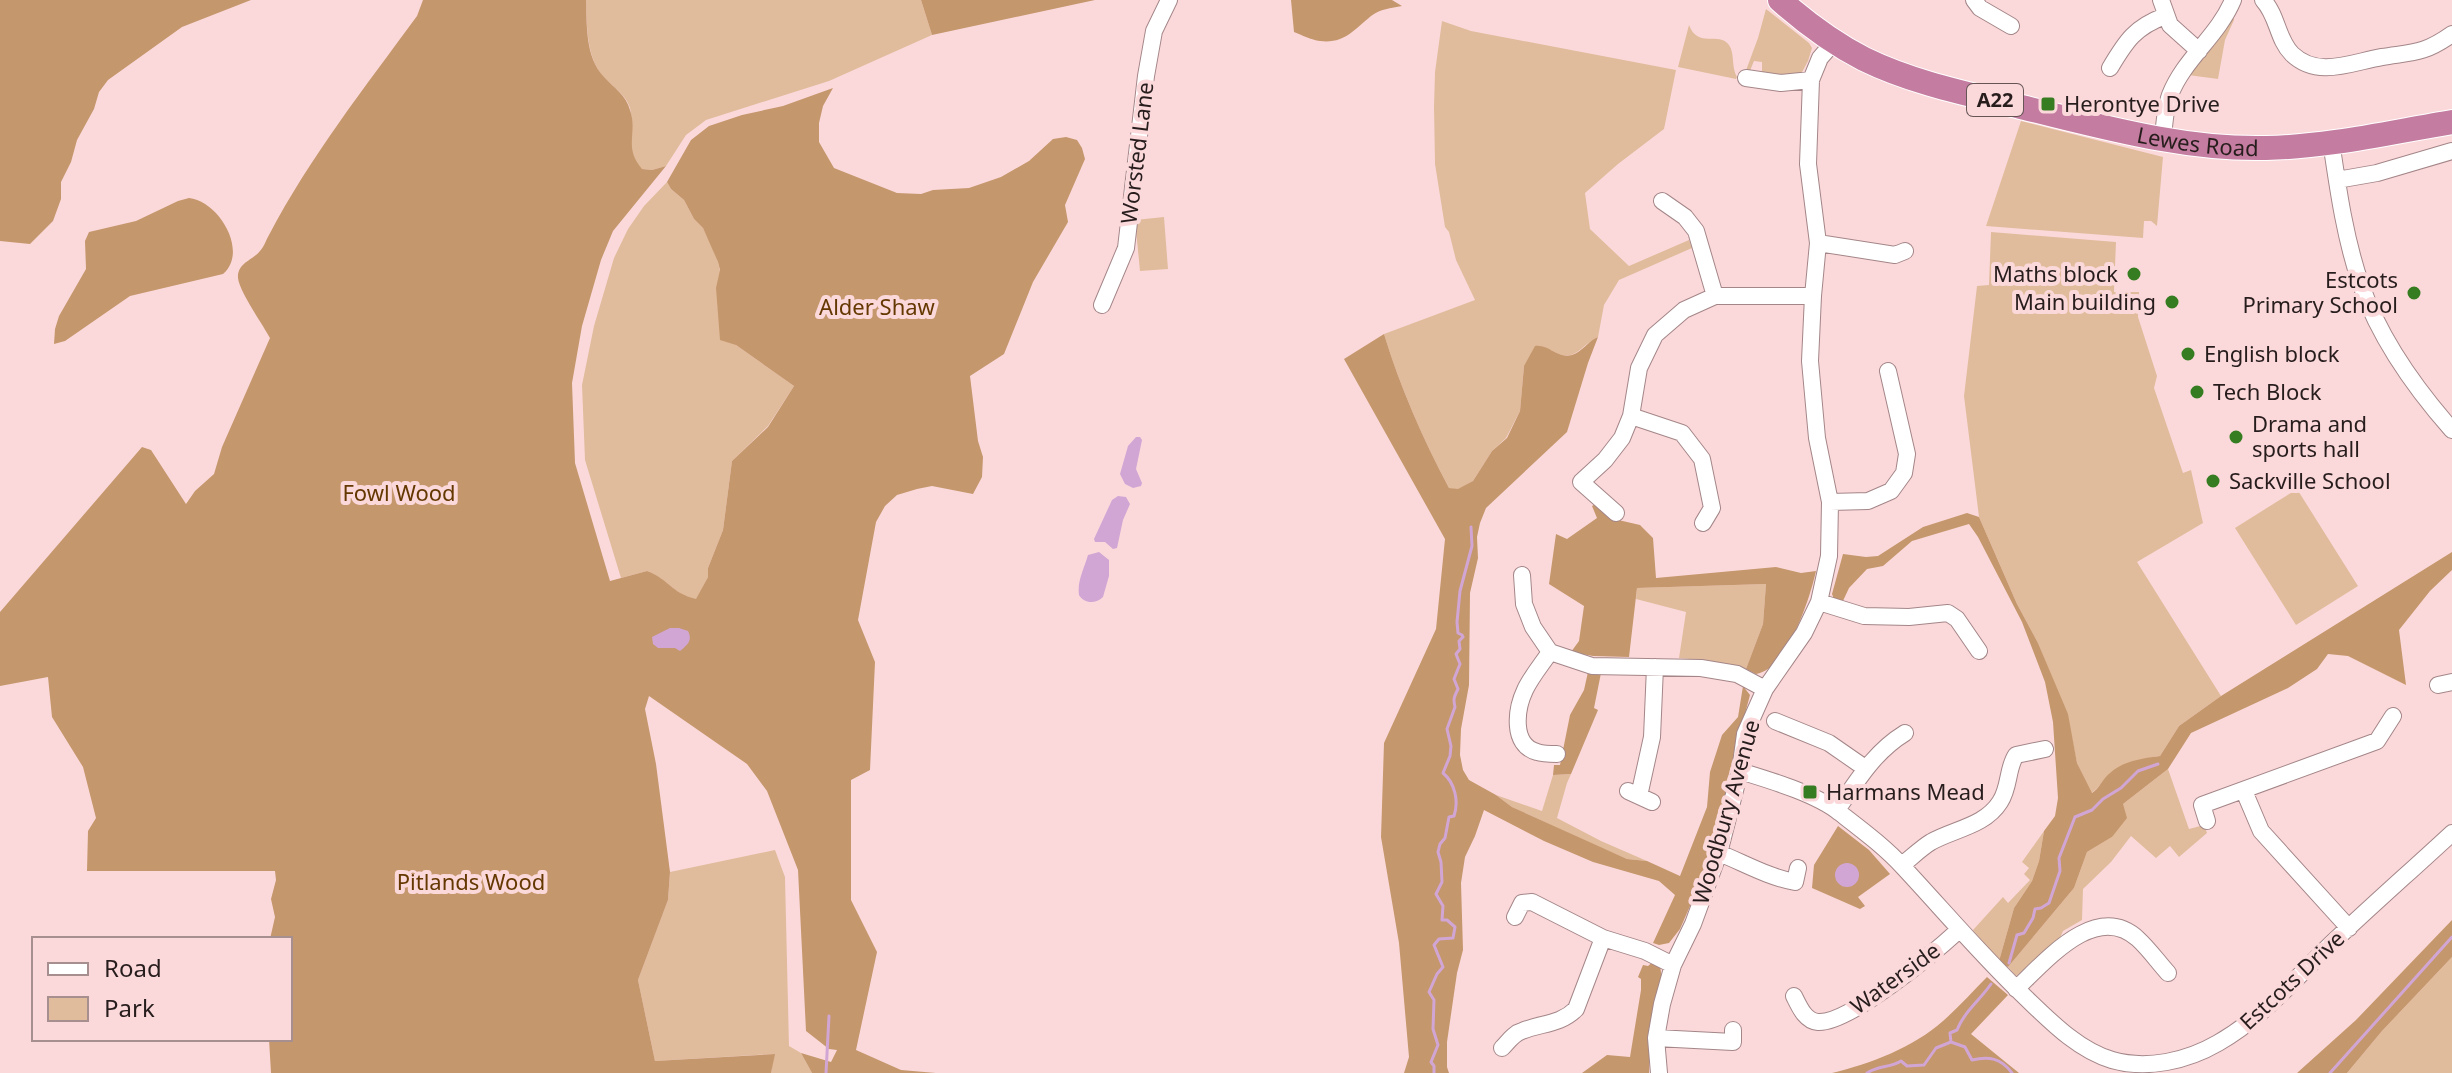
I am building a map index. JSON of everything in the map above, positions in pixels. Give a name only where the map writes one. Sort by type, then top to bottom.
[{"type":"highway","name":"Lewes Road","points":[[1780,0],[1833,43],[1929,84],[2163,139],[2228,148],[2266,148],[2452,122]]},
{"type":"street","name":"Worsted Lane","points":[[1102,305],[1126,248],[1146,76],[1154,31],[1169,0]]},
{"type":"street","points":[[1974,0],[1980,8],[2011,26]]},
{"type":"street","points":[[2163,139],[2171,95],[2177,81],[2224,20],[2233,0]]},
{"type":"street","points":[[2272,3],[2284,44],[2300,61],[2316,68],[2414,54],[2452,34]]},
{"type":"street","points":[[2110,68],[2125,42],[2163,8],[2177,34],[2199,51]]},
{"type":"street","name":"Woodbury Avenue","points":[[1659,1073],[1656,1038],[1662,1004],[1673,965],[1693,924],[1719,853],[1740,771],[1745,734],[1765,689],[1804,633],[1819,602],[1829,556],[1830,502],[1817,438],[1810,361],[1818,243],[1808,164],[1811,80],[1820,58],[1833,43]]},
{"type":"street","points":[[1752,75],[1781,83],[1811,80]]},
{"type":"street","points":[[2331,141],[2348,235],[2370,308],[2408,374],[2452,430]]},
{"type":"street","points":[[2337,180],[2377,173],[2452,151]]},
{"type":"street","points":[[1662,201],[1685,217],[1696,231],[1715,296]]},
{"type":"street","points":[[1818,243],[1895,255],[1905,251]]},
{"type":"street","points":[[1616,513],[1581,482],[1605,460],[1622,438],[1631,416],[1639,368],[1655,335],[1684,310],[1715,296],[1813,296]]},
{"type":"street","points":[[1830,502],[1868,501],[1891,491],[1904,473],[1907,454],[1888,371]]},
{"type":"street","points":[[1631,416],[1682,433],[1702,459],[1712,508],[1703,523]]},
{"type":"street","points":[[1522,575],[1524,604],[1533,627],[1550,652],[1592,666],[1701,668],[1737,674],[1765,689]]},
{"type":"street","points":[[1819,602],[1864,616],[1909,617],[1948,613],[1957,619],[1979,651]]},
{"type":"street","points":[[1550,652],[1526,687],[1519,706],[1518,731],[1528,748],[1557,754]]},
{"type":"street","points":[[1639,796],[1652,737],[1655,667]]},
{"type":"street","points":[[2207,821],[2202,805],[2377,741],[2393,716]]},
{"type":"street","points":[[1775,721],[1829,743],[1865,768]]},
{"type":"street","points":[[1837,810],[1865,768],[1889,743],[1905,733]]},
{"type":"street","points":[[1902,865],[1928,844],[1989,814],[1999,804],[2007,788],[2012,760],[2016,755],[2045,749]]},
{"type":"street","name":"Estcots Drive","points":[[1740,771],[1785,785],[1837,810],[1902,865],[1959,930],[2052,1023],[2095,1053],[2127,1064],[2171,1067],[2234,1033],[2264,1010],[2452,833]]},
{"type":"street","points":[[2244,791],[2261,831],[2349,928]]},
{"type":"street","points":[[1719,853],[1789,881],[1795,882],[1798,868]]},
{"type":"street","points":[[1515,917],[1522,903],[1532,902],[1603,938],[1645,951],[1673,965]]},
{"type":"street","points":[[2016,989],[2077,936],[2098,928],[2122,929],[2137,937],[2168,973]]},
{"type":"street","name":"Waterside","points":[[1794,996],[1805,1016],[1817,1022],[1839,1018],[1902,978],[1959,930]]},
{"type":"street","points":[[1502,1048],[1519,1031],[1551,1024],[1576,1009],[1603,938]]},
{"type":"street","points":[[1656,1038],[1733,1042],[1733,1030]]},
{"type":"green space","points":[[0,0],[251,0],[182,27],[108,80],[99,92],[94,109],[77,140],[61,182],[61,199],[53,221],[30,244],[0,241]]},
{"type":"green space","points":[[423,0],[586,0],[587,30],[593,60],[628,105],[636,161],[642,169],[666,166],[613,231],[601,260],[582,326],[572,383],[575,463],[610,581],[647,571],[696,599],[708,577],[708,568],[723,530],[732,461],[768,427],[794,386],[736,345],[720,340],[716,288],[720,270],[718,262],[703,228],[667,182],[691,140],[709,126],[783,106],[833,88],[823,106],[819,142],[834,168],[897,193],[921,194],[933,190],[969,188],[1001,177],[1029,161],[1053,139],[1066,137],[1077,140],[1082,148],[1085,159],[1065,205],[1068,222],[1033,282],[1004,354],[970,376],[978,441],[983,457],[982,477],[973,494],[932,486],[897,495],[885,506],[876,522],[858,620],[875,662],[870,770],[851,780],[851,900],[877,952],[856,1050],[901,1070],[936,1073],[812,1073],[801,1053],[831,1062],[837,1050],[829,1049],[806,1031],[798,870],[767,791],[747,764],[649,696],[645,709],[656,764],[670,872],[668,900],[638,980],[655,1061],[775,1054],[771,1073],[271,1073],[269,1041],[292,1041],[292,937],[270,937],[275,917],[271,899],[275,871],[87,871],[88,831],[96,818],[83,767],[52,717],[48,677],[0,686],[0,612],[142,447],[151,450],[186,504],[214,474],[222,447],[270,338],[242,291],[238,273],[261,249],[302,178],[417,16]]},
{"type":"green space","points":[[586,0],[921,0],[932,35],[829,81],[706,120],[686,135],[666,166],[641,169],[631,147],[628,102],[601,74],[592,57]]},
{"type":"green space","points":[[921,0],[1095,0],[932,35]]},
{"type":"green space","points":[[1291,0],[1392,0],[1402,6],[1374,14],[1342,38],[1320,41],[1294,32]]},
{"type":"green space","points":[[1766,9],[1812,48],[1800,76],[1766,74],[1762,72],[1762,62],[1754,61],[1749,73],[1745,73]]},
{"type":"green space","points":[[2233,11],[2234,20],[2225,40],[2218,79],[2188,75]]},
{"type":"green space","points":[[1442,21],[1471,31],[1676,70],[1664,129],[1585,193],[1590,229],[1629,266],[1689,240],[1692,248],[1619,280],[1604,305],[1598,337],[1571,355],[1551,350],[1524,366],[1520,411],[1506,438],[1492,451],[1473,481],[1458,490],[1449,488],[1430,451],[1384,334],[1475,300],[1445,227],[1435,164],[1435,72]]},
{"type":"green space","points":[[1689,25],[1698,36],[1720,39],[1729,45],[1736,79],[1678,67]]},
{"type":"green space","points":[[2021,121],[2163,157],[2157,226],[2151,221],[2144,221],[2143,238],[1986,226]]},
{"type":"green space","points":[[667,182],[684,200],[710,242],[718,262],[736,345],[794,386],[768,426],[732,461],[723,530],[708,568],[708,577],[696,600],[681,594],[647,571],[621,578],[585,460],[582,385],[594,326],[614,258],[644,206]]},
{"type":"green space","points":[[189,198],[211,208],[227,229],[233,253],[230,265],[223,274],[130,296],[65,341],[54,344],[59,316],[86,269],[85,241],[89,232],[136,221]]},
{"type":"green space","points":[[1164,217],[1168,269],[1140,271],[1135,220]]},
{"type":"green space","points":[[1991,232],[2116,242],[2114,292],[2139,292],[2138,317],[2157,376],[2154,388],[2183,473],[2191,470],[2203,523],[2137,562],[2221,696],[2179,726],[2160,756],[2124,766],[2091,793],[2077,763],[2067,714],[2038,643],[2017,604],[1979,517],[1964,396],[1977,286],[1989,285]]},
{"type":"green space","points":[[1384,334],[1430,451],[1449,488],[1458,489],[1473,481],[1492,451],[1507,438],[1520,411],[1524,366],[1535,346],[1567,356],[1598,337],[1567,432],[1486,508],[1480,523],[1478,558],[1470,593],[1469,685],[1461,729],[1460,755],[1469,780],[1512,807],[1627,859],[1647,861],[1680,876],[1707,807],[1710,772],[1722,735],[1738,717],[1743,686],[1750,695],[1711,858],[1680,929],[1669,943],[1653,943],[1675,895],[1659,881],[1593,862],[1484,810],[1465,857],[1461,883],[1463,950],[1447,1042],[1449,1073],[1404,1073],[1409,1057],[1399,943],[1381,837],[1384,743],[1436,629],[1445,539],[1344,359]]},
{"type":"green space","points":[[2297,489],[2358,586],[2296,625],[2235,528]]},
{"type":"green space","points":[[1601,501],[1614,519],[1640,525],[1653,538],[1656,578],[1776,567],[1801,573],[1816,571],[1795,631],[1778,660],[1767,670],[1756,674],[1746,669],[1763,624],[1766,584],[1637,588],[1629,657],[1571,652],[1579,641],[1584,606],[1549,584],[1556,534],[1567,539],[1597,518],[1592,506]]},
{"type":"green space","points":[[1967,513],[1979,517],[2017,604],[2038,643],[2068,714],[2077,763],[2092,793],[2123,764],[2160,756],[2179,726],[2221,696],[2452,552],[2452,570],[2430,591],[2399,630],[2406,685],[2348,656],[2328,654],[2317,669],[2288,688],[2191,733],[2168,769],[2123,804],[2127,818],[2112,837],[2087,852],[2074,888],[2008,967],[1999,961],[2014,908],[2032,881],[2044,831],[2055,816],[2058,798],[2053,722],[2045,682],[2022,622],[1969,524],[1912,541],[1883,566],[1867,569],[1849,588],[1842,603],[1832,594],[1843,554],[1878,556],[1923,527]]},
{"type":"green space","points":[[1766,584],[1763,624],[1746,669],[1679,658],[1686,612],[1636,599],[1637,588]]},
{"type":"green space","points":[[1588,672],[1601,673],[1594,708],[1598,710],[1571,774],[1553,775],[1554,765],[1560,765],[1570,715],[1584,690]]},
{"type":"green space","points":[[2168,769],[2189,829],[2204,825],[2207,833],[2179,857],[2170,846],[2156,858],[2131,836],[2111,862],[2083,889],[2082,920],[2063,931],[2059,940],[2016,976],[2008,967],[2074,888],[2087,852],[2112,837],[2123,804]]},
{"type":"green space","points":[[1571,774],[1557,818],[1647,861],[1627,859],[1599,847],[1512,807],[1496,795],[1542,811],[1553,775]]},
{"type":"green space","points":[[1838,826],[1869,850],[1890,874],[1858,897],[1865,906],[1860,909],[1812,888],[1814,865]]},
{"type":"green space","points":[[2044,831],[2039,861],[2032,881],[2014,908],[1999,961],[1973,930],[2003,897],[2008,903],[2030,880],[2024,874],[2029,868],[2022,862]]},
{"type":"green space","points":[[775,850],[785,877],[789,1046],[801,1053],[812,1073],[771,1073],[774,1054],[655,1061],[638,980],[668,900],[670,872]]},
{"type":"green space","points":[[2452,920],[2452,957],[2347,1073],[2297,1073],[2356,1020]]},
{"type":"green space","points":[[2452,957],[2452,1073],[2347,1073],[2382,1031]]},
{"type":"green space","points":[[1655,960],[1660,965],[1662,980],[1650,1039],[1649,1073],[1582,1073],[1607,1055],[1630,1057],[1641,990],[1641,979],[1638,977],[1643,965],[1648,966]]},
{"type":"green space","points":[[1987,977],[2008,995],[1971,1034],[2019,1073],[1832,1073],[1861,1065],[1919,1039],[1949,1016]]},
{"type":"shaded area","points":[[1136,437],[1142,440],[1136,469],[1142,483],[1133,488],[1125,484],[1120,474],[1128,446]]},
{"type":"shaded area","points":[[1118,496],[1126,497],[1130,504],[1117,548],[1113,549],[1105,542],[1095,542],[1094,539],[1112,500]]},
{"type":"shaded area","points":[[1099,552],[1109,560],[1109,576],[1103,597],[1090,602],[1079,595],[1080,580],[1088,555]]},
{"type":"shaded area","points":[[670,628],[688,631],[690,640],[680,651],[658,648],[653,644],[652,637]]},
{"type":"shaded area","points":[[1847,863],[1856,866],[1859,875],[1856,884],[1847,887],[1838,884],[1835,875],[1838,866]]},
{"type":"waterway","points":[[1434,1073],[1431,1062],[1438,1045],[1433,1029],[1434,1000],[1429,992],[1443,967],[1434,945],[1439,939],[1453,938],[1455,927],[1442,920],[1443,906],[1436,894],[1442,882],[1438,852],[1456,804],[1453,787],[1443,773],[1450,756],[1447,729],[1458,689],[1454,679],[1460,664],[1456,654],[1463,637],[1458,633],[1457,622],[1460,591],[1472,546],[1471,527]]},
{"type":"waterway","points":[[2009,963],[2017,935],[2024,933],[2035,909],[2049,903],[2060,871],[2059,858],[2075,817],[2092,810],[2138,771],[2158,764]]},
{"type":"waterway","points":[[2330,1073],[2452,937]]},
{"type":"waterway","points":[[1951,1042],[1950,1033],[1957,1030],[1991,984]]},
{"type":"waterway","points":[[826,1073],[829,1016]]},
{"type":"waterway","points":[[1867,1073],[1901,1061],[1907,1066],[1924,1065],[1936,1048],[1951,1042],[1965,1047],[1972,1060],[1994,1059],[2012,1073]]},
{"type":"place","name":"Herontye Drive","points":[[2048,104]]},
{"type":"place","name":"Maths block","points":[[2134,274]]},
{"type":"place","name":"Estcots Primary School","points":[[2414,293]]},
{"type":"place","name":"Main building","points":[[2172,302]]},
{"type":"place","name":"English block","points":[[2188,354]]},
{"type":"place","name":"Tech Block","points":[[2197,392]]},
{"type":"place","name":"Drama and sports hall","points":[[2236,437]]},
{"type":"place","name":"Sackville School","points":[[2213,481]]},
{"type":"place","name":"Harmans Mead","points":[[1810,792]]},
{"type":"park label","name":"Alder Shaw","points":[[877,307]]},
{"type":"park label","name":"Fowl Wood","points":[[399,493]]},
{"type":"park label","name":"Pitlands Wood","points":[[471,882]]}]
